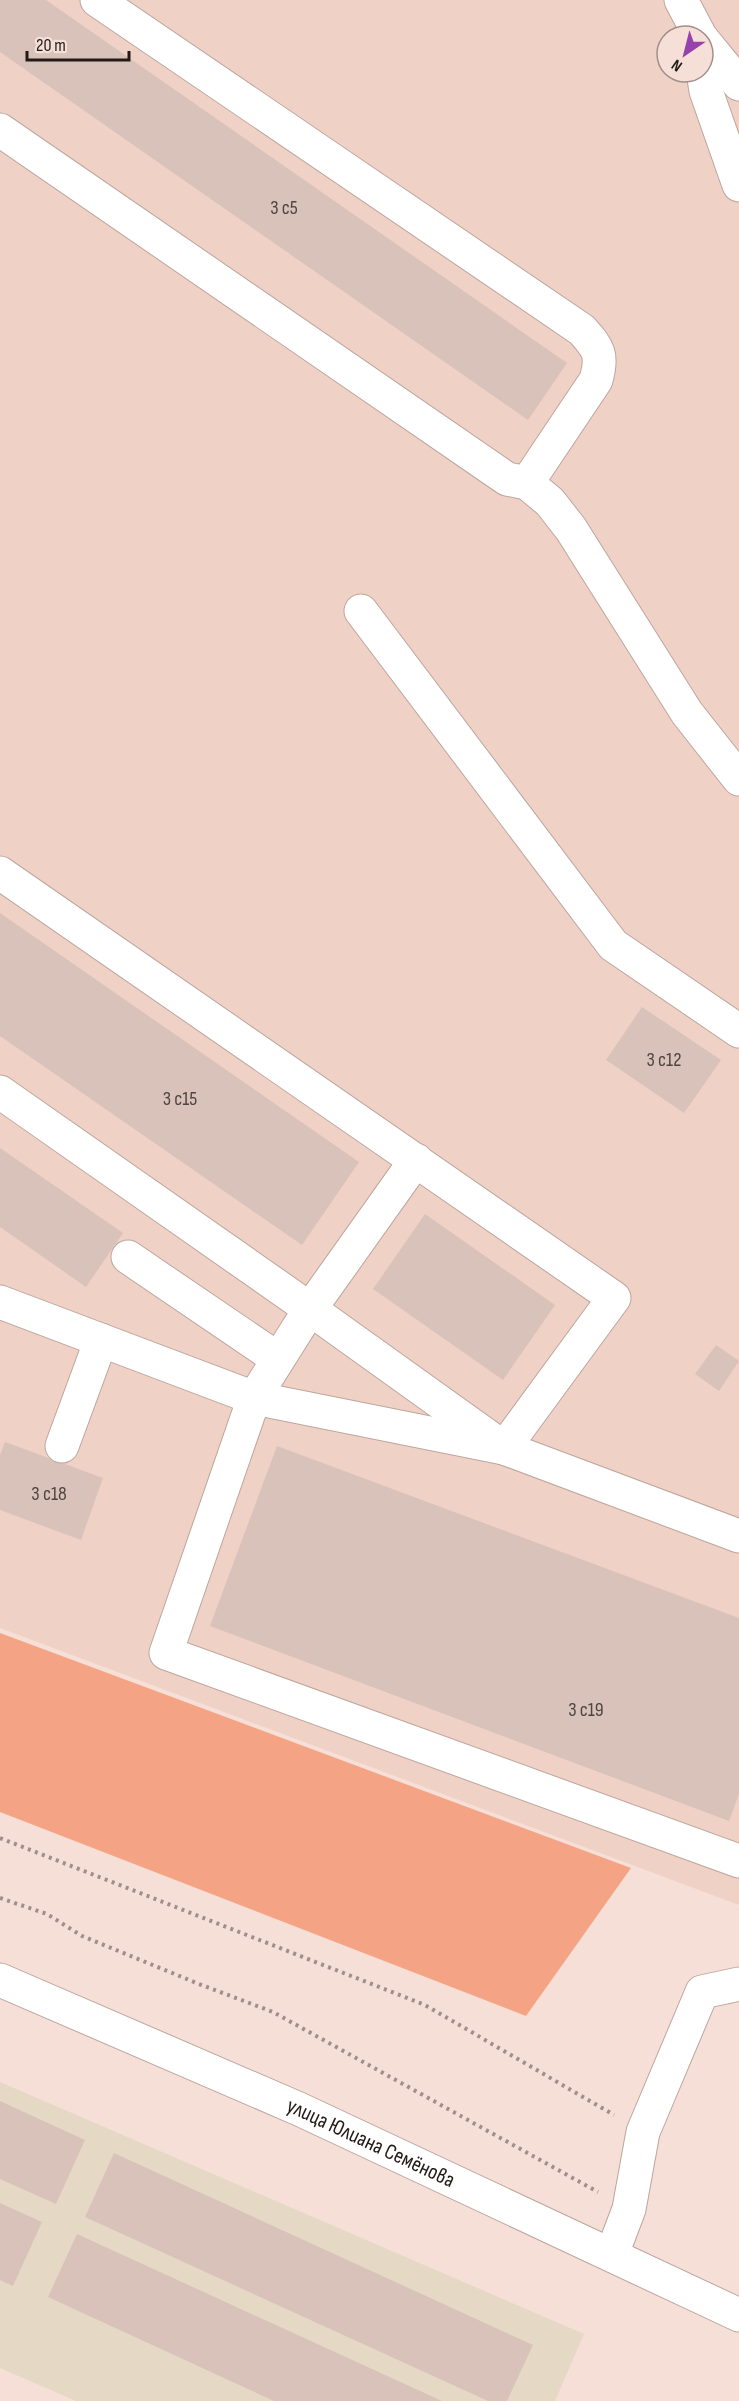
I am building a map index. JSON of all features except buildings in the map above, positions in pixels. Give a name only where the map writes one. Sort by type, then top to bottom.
[{"type":"street","points":[[97,0],[582,330],[597,346],[601,362],[596,380],[527,483]]},
{"type":"street","points":[[681,0],[693,24]]},
{"type":"street","points":[[715,55],[739,84]]},
{"type":"street","points":[[705,84],[739,185]]},
{"type":"street","points":[[0,130],[507,479],[527,483],[550,502],[571,529],[687,713],[739,779]]},
{"type":"street","points":[[361,611],[613,945],[739,1031]]},
{"type":"street","points":[[0,873],[614,1298],[504,1448]]},
{"type":"street","points":[[0,1092],[504,1448]]},
{"type":"street","points":[[416,1160],[310,1309],[254,1398],[166,1653],[739,1862]]},
{"type":"street","points":[[128,1257],[278,1359]]},
{"type":"street","points":[[0,1302],[254,1398],[504,1448],[739,1536]]},
{"type":"street","points":[[62,1446],[101,1340]]},
{"type":"street","name":"улица Юлиана Семёнова","points":[[0,1980],[299,2109],[739,2315]]},
{"type":"street","points":[[612,2254],[629,2209],[643,2133],[702,1992],[739,1984]]},
{"type":"path","points":[[0,1838],[425,2005],[643,2133]]},
{"type":"path","points":[[0,1898],[47,1914],[82,1936],[273,2012],[629,2209]]},
{"type":"shaded area","points":[[0,0],[739,0],[739,1905],[0,1628]]},
{"type":"shaded area","points":[[0,1633],[631,1868],[526,2016],[0,1812]]},
{"type":"shaded area","points":[[0,2082],[584,2334],[555,2401],[76,2401],[0,2368]]}]
